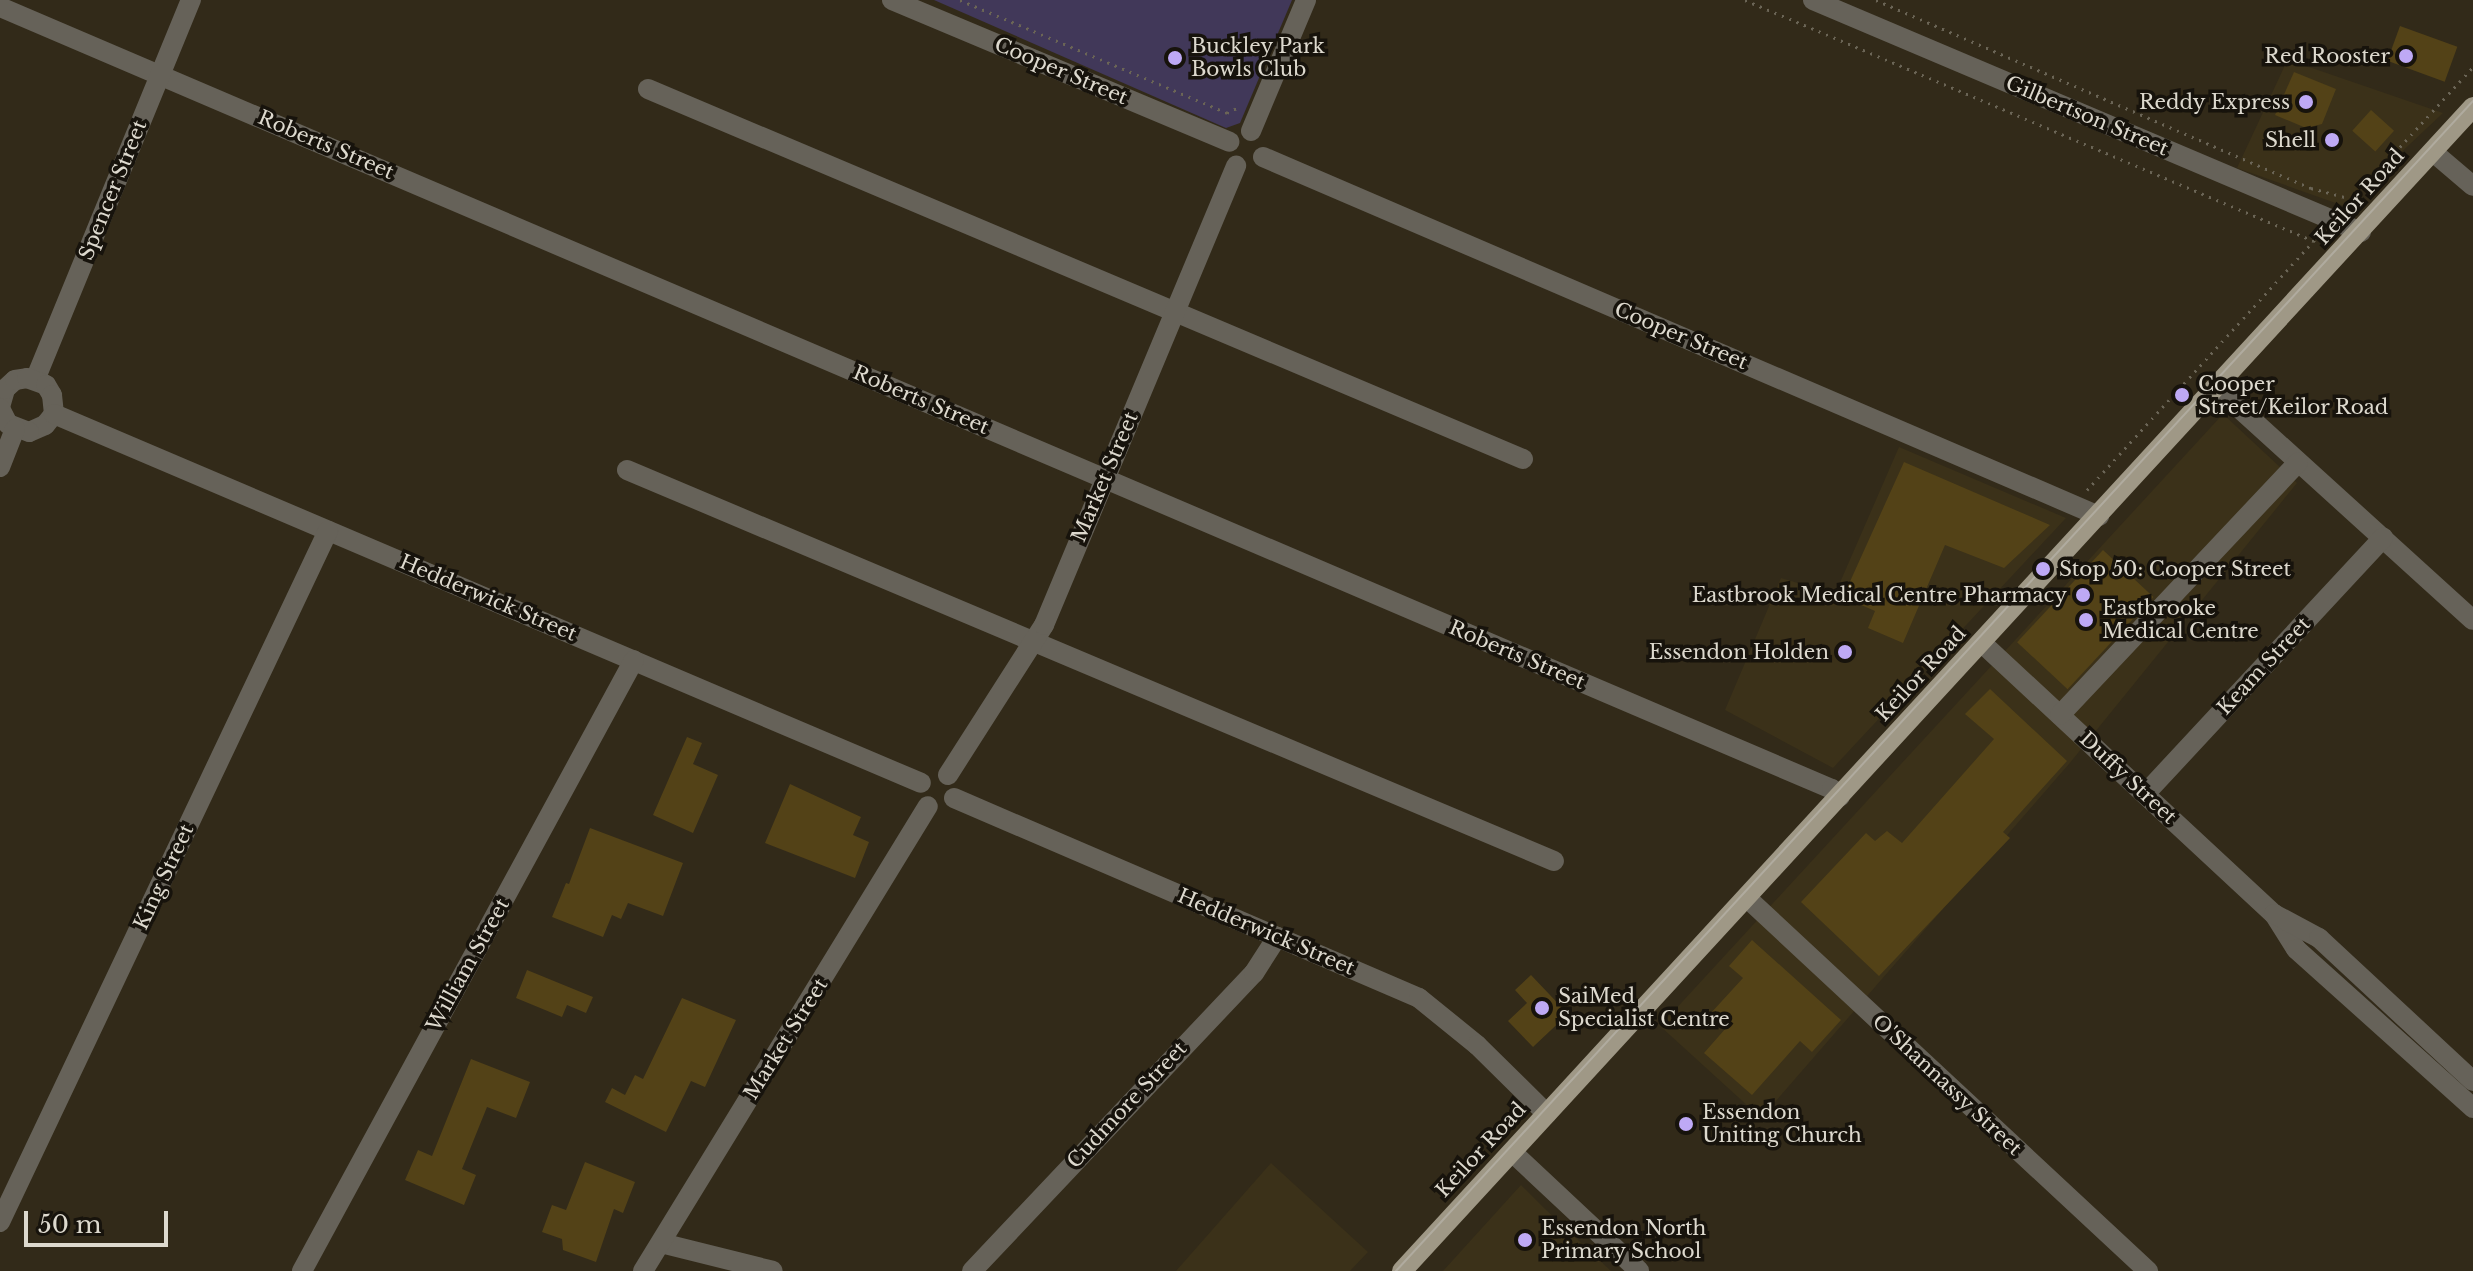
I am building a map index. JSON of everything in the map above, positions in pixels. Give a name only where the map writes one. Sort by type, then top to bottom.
[{"type":"main road","name":"Keilor Road","points":[[1402,1271],[2473,107]]},
{"type":"street","name":"Spencer Street","points":[[35,380],[191,0]]},
{"type":"street","name":"Cooper Street","points":[[892,0],[1229,142]]},
{"type":"street","points":[[1251,131],[1306,0]]},
{"type":"street","name":"Gilbertson Street","points":[[1813,0],[2361,232]]},
{"type":"street","name":"Roberts Street","points":[[0,7],[1832,789],[1840,797]]},
{"type":"street","points":[[648,89],[1523,459]]},
{"type":"street","points":[[1251,131],[1264,144],[1263,157],[1250,167],[1236,165],[1229,157],[1229,142],[1238,132],[1251,131]]},
{"type":"street","points":[[2433,152],[2473,186]]},
{"type":"street","name":"Cooper Street","points":[[1263,157],[2099,516]]},
{"type":"street","name":"Market Street","points":[[948,775],[1034,643],[1236,165]]},
{"type":"street","points":[[15,380],[35,380],[46,385],[52,395],[54,414],[38,429],[15,429],[8,424],[1,399],[15,380]]},
{"type":"street","points":[[2217,388],[2473,620]]},
{"type":"street","name":"Hedderwick Street","points":[[54,414],[921,783]]},
{"type":"street","points":[[0,467],[15,429]]},
{"type":"street","points":[[2060,715],[2298,462]]},
{"type":"street","points":[[627,470],[1554,861]]},
{"type":"street","name":"King Street","points":[[0,1222],[328,531]]},
{"type":"street","name":"Keam Street","points":[[2145,794],[2383,538]]},
{"type":"street","name":"Duffy Street","points":[[1982,643],[2274,914],[2319,938],[2473,1081]]},
{"type":"street","name":"William Street","points":[[302,1271],[634,660]]},
{"type":"street","points":[[933,773],[948,775],[956,788],[954,798],[940,809],[928,806],[920,793],[921,783],[933,773]]},
{"type":"street","name":"Hedderwick Street","points":[[954,798],[1433,1007],[1547,1114]]},
{"type":"street","name":"Market Street","points":[[643,1271],[928,806]]},
{"type":"street","name":"O'Shannassy Street","points":[[1747,898],[2148,1271]]},
{"type":"street","name":"Duffy Street","points":[[2274,914],[2296,949],[2471,1102]]},
{"type":"street","name":"Cudmore Street","points":[[972,1271],[1254,973],[1277,937]]},
{"type":"street","points":[[1512,1152],[1639,1271]]},
{"type":"street","points":[[661,1243],[773,1271]]},
{"type":"path","points":[[960,0],[1227,113],[1238,108],[1244,95]]},
{"type":"path","points":[[1745,0],[2314,241]]},
{"type":"path","points":[[1876,0],[2311,188],[2352,199]]},
{"type":"path","points":[[2073,505],[2473,67]]},
{"type":"shaded area","name":"Buckley Park Bowls Club","points":[[934,0],[1292,0],[1240,123],[1226,128]]},
{"type":"shaded area","name":"Shell","points":[[2287,61],[2443,113],[2344,206],[2237,168]]},
{"type":"shaded area","points":[[2223,414],[2297,483],[2069,764],[1761,1118],[1660,1026]]},
{"type":"shaded area","name":"Essendon Holden","points":[[1899,447],[2066,518],[1833,768],[1725,710],[1781,578],[1835,594]]},
{"type":"shaded area","points":[[1271,1163],[1368,1252],[1350,1271],[1176,1271]]},
{"type":"shaded area","name":"Essendon North Primary School","points":[[1521,1185],[1544,1208],[1611,1271],[1443,1271]]},
{"type":"building","points":[[2400,26],[2457,47],[2445,82],[2387,61]]},
{"type":"building","name":"Reddy Express","points":[[2294,72],[2336,89],[2322,124],[2306,128],[2275,115]]},
{"type":"building","points":[[2371,110],[2394,131],[2375,152],[2352,131]]},
{"type":"building","points":[[1904,462],[2050,525],[2004,568],[1945,545],[1903,643],[1868,628],[1875,611],[1843,597]]},
{"type":"building","name":"Eastbrooke Medical Centre","points":[[2103,550],[2153,597],[2068,689],[2017,642]]},
{"type":"building","points":[[1990,689],[2067,761],[2003,832],[2010,838],[1879,976],[1801,902],[1866,833],[1875,841],[1887,831],[1902,843],[1994,739],[1965,714]]},
{"type":"building","points":[[687,737],[702,743],[693,764],[718,775],[693,833],[653,815]]},
{"type":"building","points":[[790,784],[861,817],[853,835],[869,842],[855,878],[765,843]]},
{"type":"building","points":[[590,828],[683,863],[663,916],[628,903],[621,919],[612,915],[603,937],[552,917],[566,883],[569,884]]},
{"type":"building","points":[[1752,940],[1841,1020],[1812,1052],[1800,1041],[1752,1095],[1704,1053],[1726,1028],[1710,1014],[1743,978],[1729,966]]},
{"type":"building","points":[[527,970],[593,997],[586,1013],[567,1005],[562,1017],[516,998]]},
{"type":"building","name":"SaiMed Specialist Centre","points":[[1531,975],[1568,1014],[1533,1047],[1508,1021],[1527,1003],[1515,990]]},
{"type":"building","points":[[682,998],[736,1020],[705,1087],[691,1081],[666,1132],[605,1102],[612,1088],[625,1095],[635,1075],[643,1079]]},
{"type":"building","points":[[471,1059],[530,1082],[516,1118],[487,1107],[462,1169],[476,1175],[464,1205],[405,1180],[418,1150],[432,1156]]},
{"type":"building","points":[[585,1162],[635,1182],[623,1213],[614,1209],[596,1262],[563,1250],[562,1239],[542,1232],[552,1205],[566,1210]]},
{"type":"tram line","points":[[1396,1271],[2473,101]]},
{"type":"place","name":"Red Rooster","points":[[2406,56]]},
{"type":"place","name":"Buckley Park Bowls Club","points":[[1175,58]]},
{"type":"place","name":"Reddy Express","points":[[2306,102]]},
{"type":"place","name":"Shell","points":[[2332,140]]},
{"type":"place","name":"Cooper Street/Keilor Road","points":[[2182,395]]},
{"type":"place","name":"Stop 50: Cooper Street","points":[[2043,569]]},
{"type":"place","name":"Eastbrook Medical Centre Pharmacy","points":[[2083,595]]},
{"type":"place","name":"Eastbrooke Medical Centre","points":[[2086,620]]},
{"type":"place","name":"Essendon Holden","points":[[1845,652]]},
{"type":"place","name":"SaiMed Specialist Centre","points":[[1542,1008]]},
{"type":"place","name":"Essendon Uniting Church","points":[[1686,1124]]},
{"type":"place","name":"Essendon North Primary School","points":[[1525,1240]]}]
